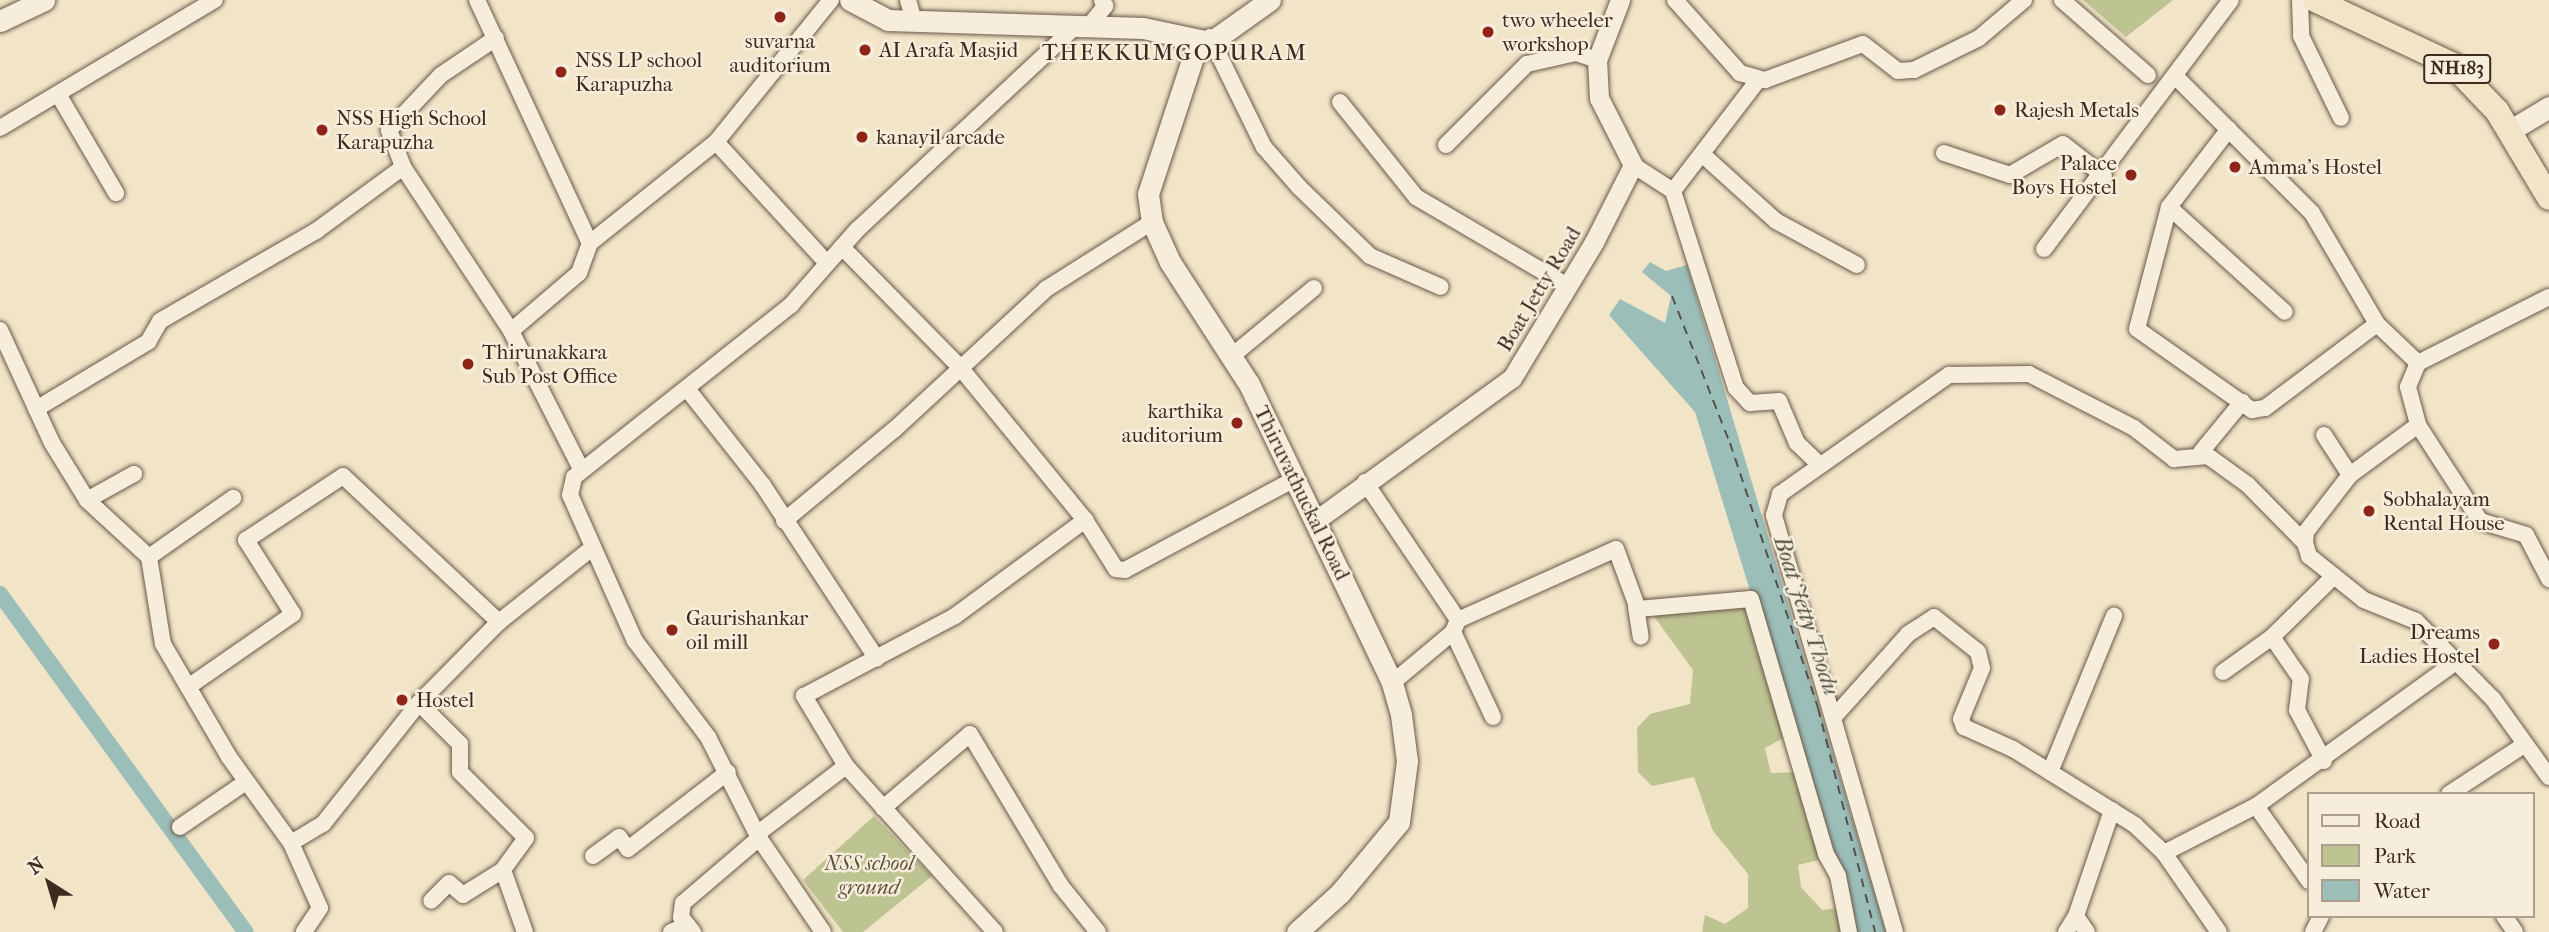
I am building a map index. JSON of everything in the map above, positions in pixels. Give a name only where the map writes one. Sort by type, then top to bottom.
[{"type":"highway","name":"NH183","points":[[2315,0],[2439,54],[2474,85],[2509,131],[2549,198]]},
{"type":"main road","points":[[0,21],[44,0]]},
{"type":"main road","points":[[850,0],[888,20],[910,9],[1207,39],[1270,0]]},
{"type":"main road","name":"Thiruvathuckal Road","points":[[1207,39],[1187,68],[1159,149],[1148,194],[1152,222],[1183,284],[1233,355],[1315,521],[1392,683],[1406,738],[1403,812],[1376,854],[1297,932]]},
{"type":"main road","points":[[2509,131],[2549,107]]},
{"type":"street","points":[[0,128],[215,0]]},
{"type":"street","points":[[477,0],[590,243]]},
{"type":"street","points":[[511,331],[579,273],[590,243],[716,142],[831,0]]},
{"type":"street","points":[[823,932],[758,836],[728,772],[635,641],[570,495],[581,469],[688,390],[791,304],[842,247],[1105,6],[1102,0]]},
{"type":"street","points":[[1620,0],[1597,60],[1598,98],[1633,165],[1674,191],[1736,388],[1750,403],[1779,401],[1797,443],[1819,464]]},
{"type":"street","points":[[1675,0],[1740,73],[1759,79]]},
{"type":"street","points":[[1674,191],[1759,79],[1863,44],[1898,71],[1914,70],[1979,38],[2024,0]]},
{"type":"street","points":[[2062,0],[2148,75]]},
{"type":"street","points":[[2044,249],[2104,176],[2231,0]]},
{"type":"street","points":[[2300,0],[2301,36],[2341,118]]},
{"type":"street","points":[[496,38],[441,75],[393,121],[389,130],[403,167],[511,331],[581,469]]},
{"type":"street","points":[[1207,39],[1264,147],[1299,187],[1370,256],[1441,287]]},
{"type":"street","points":[[1446,145],[1527,64],[1576,53],[1597,60]]},
{"type":"street","points":[[2176,77],[2312,213],[2377,324],[2418,363]]},
{"type":"street","points":[[58,94],[116,193]]},
{"type":"street","points":[[1340,102],[1416,197],[1566,285]]},
{"type":"street","points":[[2230,129],[2169,206],[2137,330],[2252,410],[2265,408],[2377,324]]},
{"type":"street","points":[[716,142],[827,263]]},
{"type":"street","points":[[1944,153],[2010,175],[2063,144],[2104,176]]},
{"type":"street","points":[[1702,154],[1776,221],[1857,265]]},
{"type":"street","name":"Boat Jetty Road","points":[[1315,521],[1365,482],[1512,378],[1633,165]]},
{"type":"street","points":[[36,409],[148,342],[160,321],[316,231],[403,167]]},
{"type":"street","points":[[2169,206],[2285,312]]},
{"type":"street","points":[[784,521],[1046,289],[1152,222]]},
{"type":"street","points":[[842,247],[959,366],[1086,520],[1116,569],[1125,570],[1293,480]]},
{"type":"street","points":[[1233,355],[1314,288]]},
{"type":"street","points":[[2549,297],[2418,363],[2408,387],[2418,425],[2480,521],[2526,535],[2549,579]]},
{"type":"street","points":[[0,330],[36,409],[87,500],[149,557],[163,644],[246,782],[291,843],[320,908],[304,932]]},
{"type":"street","points":[[1895,932],[1772,506],[1819,464],[1949,374],[1980,371],[2029,374],[2134,428],[2174,459],[2200,452],[2242,402]]},
{"type":"street","points":[[688,390],[784,521],[877,659]]},
{"type":"street","points":[[2418,425],[2350,475],[2306,532],[2305,543],[2309,556],[2364,600],[2416,621],[2453,664],[2493,699],[2549,777]]},
{"type":"street","points":[[2324,435],[2350,475]]},
{"type":"street","points":[[2200,452],[2248,485],[2305,543]]},
{"type":"street","points":[[87,500],[134,474]]},
{"type":"street","points":[[188,687],[293,614],[246,540],[343,476],[499,622]]},
{"type":"street","points":[[1365,482],[1456,626],[1493,717]]},
{"type":"street","points":[[149,557],[233,498]]},
{"type":"street","points":[[995,932],[846,766],[803,696],[955,616],[1086,520]]},
{"type":"street","points":[[291,843],[323,824],[419,703],[499,622],[592,548]]},
{"type":"street","points":[[1392,683],[1456,626],[1616,549],[1636,607],[1642,637]]},
{"type":"street","points":[[2223,671],[2273,637],[2334,576]]},
{"type":"street","points":[[1636,607],[1751,599],[1825,854],[1838,876],[1849,932]]},
{"type":"street","points":[[2050,772],[2114,616]]},
{"type":"street","points":[[1833,718],[1908,634],[1934,617],[1978,652],[1982,668],[1961,719],[1965,727],[2050,772],[2112,810],[2164,853],[2219,932]]},
{"type":"street","points":[[2273,637],[2301,679],[2297,710],[2324,761]]},
{"type":"street","points":[[2164,853],[2256,806],[2324,761],[2453,664]]},
{"type":"street","points":[[419,703],[460,744],[460,772],[526,838],[503,870],[463,895],[449,883],[431,901]]},
{"type":"street","points":[[883,808],[970,734],[1061,886],[1098,932]]},
{"type":"street","points":[[2452,792],[2524,745]]},
{"type":"street","points":[[671,932],[690,928],[679,910],[683,903],[758,836],[846,766]]},
{"type":"street","points":[[593,856],[619,837],[628,849],[728,772]]},
{"type":"street","points":[[180,827],[246,782]]},
{"type":"street","points":[[2256,806],[2308,880]]},
{"type":"street","points":[[2066,932],[2076,916],[2112,810]]},
{"type":"street","points":[[503,870],[525,932]]},
{"type":"street","points":[[2076,916],[2087,932]]},
{"type":"green space","points":[[2083,0],[2173,0],[2126,37]]},
{"type":"green space","points":[[1747,602],[1789,735],[1765,748],[1771,773],[1799,772],[1823,859],[1798,865],[1801,887],[1822,910],[1838,908],[1844,932],[1702,932],[1705,915],[1725,924],[1748,908],[1748,874],[1713,831],[1694,777],[1652,786],[1638,772],[1637,728],[1650,714],[1690,704],[1693,670],[1653,615]]},
{"type":"green space","name":"NSS school ground","points":[[874,816],[932,876],[863,932],[843,932],[803,880]]},
{"type":"water","points":[[1650,262],[1666,271],[1687,265],[1886,932],[1855,932],[1695,412],[1609,315],[1620,299],[1665,323],[1671,296],[1642,272]]},
{"type":"waterway","points":[[0,594],[246,932]]},
{"type":"ferry route","points":[[1672,296],[1730,443],[1818,708],[1875,932]]},
{"type":"place","name":"suvarna auditorium","points":[[780,17]]},
{"type":"place","name":"two wheeler workshop","points":[[1488,32]]},
{"type":"place","name":"AI Arafa Masjid","points":[[865,50]]},
{"type":"place","name":"NSS LP school Karapuzha","points":[[561,72]]},
{"type":"place","name":"Rajesh Metals","points":[[2000,110]]},
{"type":"place","name":"NSS High School Karapuzha","points":[[322,130]]},
{"type":"place","name":"kanayil arcade","points":[[862,137]]},
{"type":"place","name":"Amma's Hostel","points":[[2235,167]]},
{"type":"place","name":"Palace Boys Hostel","points":[[2131,175]]},
{"type":"place","name":"Thirunakkara Sub Post Office","points":[[468,364]]},
{"type":"place","name":"karthika auditorium","points":[[1237,423]]},
{"type":"place","name":"Sobhalayam Rental House","points":[[2369,511]]},
{"type":"place","name":"Gaurishankar oil mill","points":[[672,630]]},
{"type":"place","name":"Dreams Ladies Hostel","points":[[2494,644]]},
{"type":"place","name":"Hostel","points":[[402,700]]},
{"type":"district","name":"THEKKUMGOPURAM","points":[[1175,53]]},
{"type":"water label","name":"Boat Jetty Thodu","points":[[1806,616]]}]
